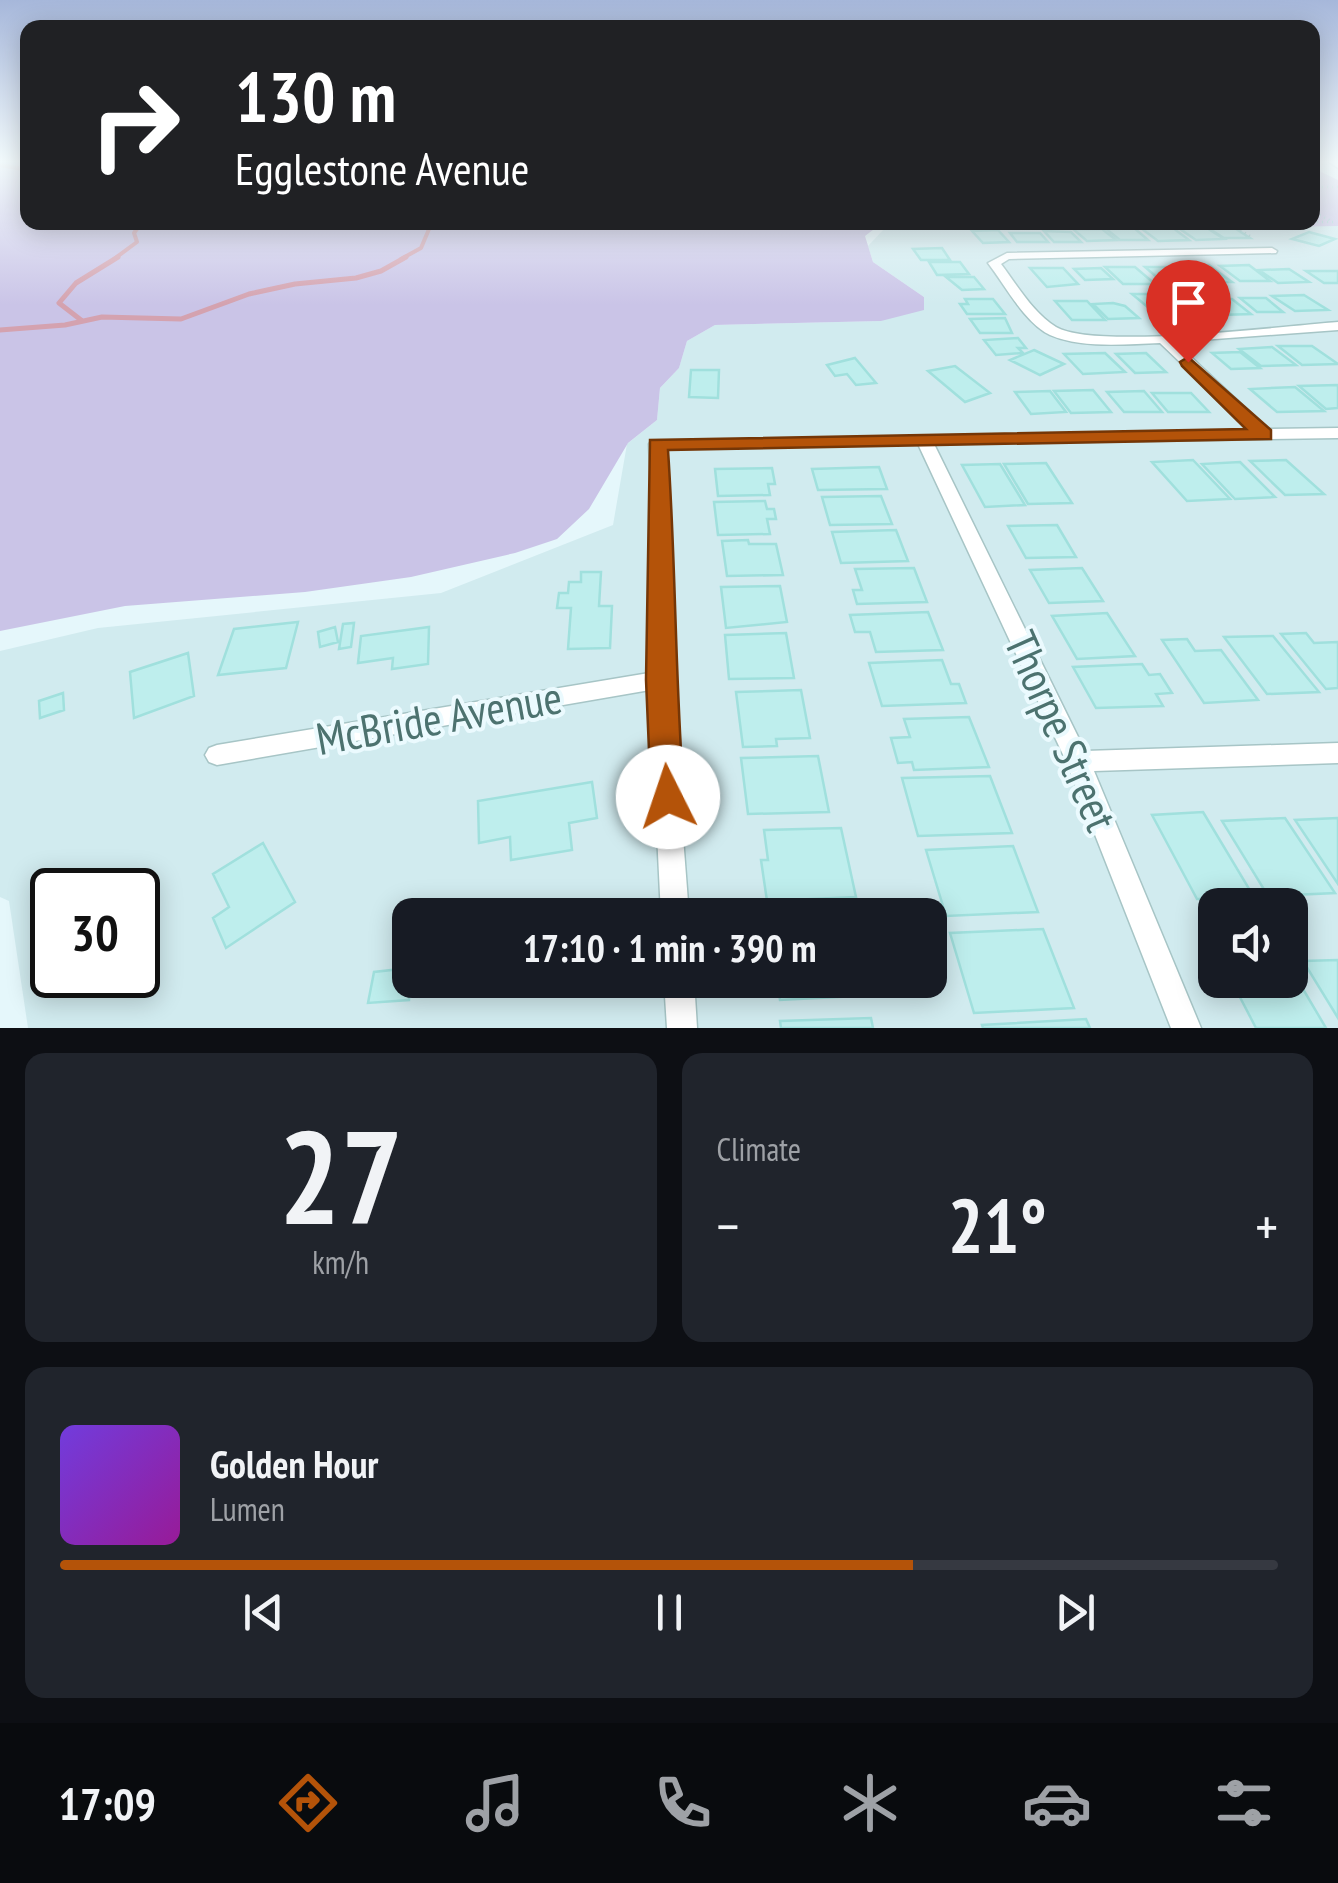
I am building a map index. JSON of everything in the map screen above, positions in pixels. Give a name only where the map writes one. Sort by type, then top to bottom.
[{"type":"street","points":[[1272,251],[1007,256],[994,264],[1048,328],[1078,339],[1164,338],[1338,326]]},
{"type":"street","points":[[1164,338],[1264,434]]},
{"type":"street","points":[[674,898],[660,680],[663,554],[657,444],[1338,433]]},
{"type":"street","name":"Thorpe Street","points":[[924,440],[1078,762],[1186,1028]]},
{"type":"street","name":"McBride Avenue","points":[[217,756],[660,680]]},
{"type":"street","points":[[1078,762],[1338,753]]},
{"type":"street","points":[[680,998],[682,1028]]},
{"type":"path","points":[[1320,215],[1333,222],[1320,222]]},
{"type":"shaded area","points":[[0,209],[20,209],[20,230],[873,230],[865,236],[873,262],[924,297],[924,310],[881,321],[715,325],[687,341],[679,368],[660,388],[657,420],[628,443],[589,509],[557,539],[411,577],[305,592],[125,606],[0,631]]},
{"type":"shaded area","points":[[1320,209],[1338,209],[1338,226],[1320,226]]},
{"type":"shaded area","points":[[1320,226],[1338,226],[1338,1028],[28,1028],[9,901],[0,897],[0,651],[98,628],[441,593],[613,525],[627,444],[657,420],[660,388],[679,368],[687,341],[715,325],[881,321],[924,297],[873,262],[868,246],[883,230],[1320,230]]},
{"type":"building","points":[[998,230],[1009,242],[983,243],[972,231]]},
{"type":"building","points":[[1074,230],[1103,230],[1116,240],[1087,241]]},
{"type":"building","points":[[1108,230],[1136,230],[1148,240],[1120,240]]},
{"type":"building","points":[[1143,230],[1176,230],[1189,240],[1158,241]]},
{"type":"building","points":[[1181,230],[1210,230],[1224,239],[1196,240]]},
{"type":"building","points":[[1211,230],[1238,230],[1250,238],[1224,238]]},
{"type":"building","points":[[1044,231],[1071,232],[1081,242],[1054,242]]},
{"type":"building","points":[[1309,232],[1335,239],[1319,246],[1292,239]]},
{"type":"building","points":[[1010,233],[1040,233],[1048,242],[1017,242]]},
{"type":"building","points":[[942,248],[950,260],[921,260],[913,249]]},
{"type":"building","points":[[929,262],[960,262],[969,274],[937,275]]},
{"type":"building","points":[[1209,265],[1232,282],[1198,282],[1176,266]]},
{"type":"building","points":[[1249,265],[1270,281],[1240,281],[1220,266]]},
{"type":"building","points":[[1105,267],[1135,267],[1155,284],[1123,284]]},
{"type":"building","points":[[1145,267],[1172,267],[1187,279],[1160,280]]},
{"type":"building","points":[[1030,268],[1063,268],[1078,284],[1047,287]]},
{"type":"building","points":[[1101,268],[1113,279],[1085,280],[1074,269]]},
{"type":"building","points":[[1289,269],[1309,282],[1278,283],[1259,270]]},
{"type":"building","points":[[1306,271],[1338,271],[1338,283],[1324,283]]},
{"type":"building","points":[[946,277],[974,277],[984,289],[962,290]]},
{"type":"building","points":[[1132,294],[1151,294],[1166,305],[1193,304],[1210,316],[1162,319]]},
{"type":"building","points":[[1304,295],[1328,310],[1295,311],[1272,296]]},
{"type":"building","points":[[1240,298],[1266,298],[1283,312],[1257,312]]},
{"type":"building","points":[[965,299],[993,299],[1005,314],[967,314],[960,304],[968,304]]},
{"type":"building","points":[[1201,299],[1232,299],[1251,314],[1219,315]]},
{"type":"building","points":[[1055,301],[1087,301],[1105,320],[1072,320]]},
{"type":"building","points":[[1093,304],[1125,306],[1139,318],[1108,319]]},
{"type":"building","points":[[1005,318],[1012,333],[980,333],[970,319]]},
{"type":"building","points":[[1018,338],[1026,348],[1018,348],[1023,353],[996,355],[984,340]]},
{"type":"building","points":[[1278,346],[1312,346],[1338,364],[1302,365]]},
{"type":"building","points":[[1272,347],[1296,365],[1261,366],[1239,349]]},
{"type":"building","points":[[1034,350],[1064,364],[1040,375],[1010,360]]},
{"type":"building","points":[[1240,352],[1260,368],[1231,369],[1212,353]]},
{"type":"building","points":[[1105,353],[1125,372],[1083,374],[1064,354]]},
{"type":"building","points":[[1146,353],[1166,372],[1135,373],[1116,354]]},
{"type":"building","points":[[855,358],[876,383],[856,385],[847,374],[835,376],[827,365]]},
{"type":"building","points":[[955,366],[990,393],[965,402],[928,371]]},
{"type":"building","points":[[691,370],[719,370],[718,398],[689,397]]},
{"type":"building","points":[[1338,385],[1338,408],[1326,409],[1299,386]]},
{"type":"building","points":[[1295,387],[1324,411],[1277,412],[1250,389]]},
{"type":"building","points":[[1093,390],[1111,412],[1071,413],[1054,391]]},
{"type":"building","points":[[1050,391],[1066,412],[1031,414],[1015,392]]},
{"type":"building","points":[[1144,391],[1162,412],[1124,412],[1107,392]]},
{"type":"building","points":[[1152,393],[1191,393],[1209,412],[1168,412]]},
{"type":"building","points":[[1193,460],[1230,499],[1187,501],[1152,462]]},
{"type":"building","points":[[1286,460],[1324,494],[1285,495],[1250,461]]},
{"type":"building","points":[[1240,462],[1275,497],[1235,499],[1202,464]]},
{"type":"building","points":[[1046,463],[1072,503],[1028,504],[1004,464]]},
{"type":"building","points":[[1000,464],[1025,505],[985,507],[962,465]]},
{"type":"building","points":[[879,467],[887,489],[818,490],[812,469]]},
{"type":"building","points":[[772,468],[775,484],[768,484],[770,495],[718,496],[715,469]]},
{"type":"building","points":[[881,496],[892,524],[830,525],[822,497]]},
{"type":"building","points":[[765,501],[767,509],[774,509],[776,519],[767,519],[770,534],[718,535],[714,502]]},
{"type":"building","points":[[1057,525],[1076,557],[1026,558],[1008,526]]},
{"type":"building","points":[[896,530],[908,561],[841,563],[832,532]]},
{"type":"building","points":[[748,540],[749,544],[776,544],[783,575],[727,576],[722,541]]},
{"type":"building","points":[[914,568],[927,602],[857,604],[853,590],[862,590],[855,569]]},
{"type":"building","points":[[1082,568],[1103,601],[1049,603],[1030,570]]},
{"type":"building","points":[[581,572],[601,572],[599,606],[612,606],[610,648],[568,649],[571,608],[557,608],[559,593],[568,593],[569,582],[581,582]]},
{"type":"building","points":[[780,586],[787,622],[726,628],[721,587]]},
{"type":"building","points":[[928,612],[943,650],[876,652],[870,632],[855,632],[850,615]]},
{"type":"building","points":[[1107,613],[1135,656],[1077,659],[1052,616]]},
{"type":"building","points":[[298,622],[286,668],[218,675],[234,629]]},
{"type":"building","points":[[354,623],[351,647],[339,649],[343,624]]},
{"type":"building","points":[[335,627],[338,642],[320,647],[318,632]]},
{"type":"building","points":[[429,627],[428,664],[392,669],[393,658],[358,663],[361,636]]},
{"type":"building","points":[[786,633],[794,678],[729,679],[725,635]]},
{"type":"building","points":[[1306,633],[1314,643],[1338,642],[1338,688],[1326,689],[1281,634]]},
{"type":"building","points":[[1273,636],[1319,692],[1267,694],[1224,637]]},
{"type":"building","points":[[1187,639],[1195,651],[1221,650],[1258,700],[1204,703],[1162,640]]},
{"type":"building","points":[[188,653],[194,696],[134,718],[130,672]]},
{"type":"building","points":[[942,660],[951,684],[959,684],[966,703],[882,706],[869,663]]},
{"type":"building","points":[[1142,664],[1149,675],[1160,674],[1172,693],[1156,694],[1163,706],[1096,708],[1073,667]]},
{"type":"building","points":[[801,690],[810,738],[776,739],[777,746],[743,747],[736,692]]},
{"type":"building","points":[[63,693],[64,710],[40,718],[39,701]]},
{"type":"building","points":[[969,717],[989,767],[914,770],[912,762],[898,763],[891,738],[910,737],[904,719]]},
{"type":"building","points":[[818,756],[829,812],[748,814],[741,758]]},
{"type":"building","points":[[990,776],[1012,833],[918,836],[902,778]]},
{"type":"building","points":[[592,782],[597,818],[569,823],[572,850],[511,860],[510,837],[479,843],[478,801]]},
{"type":"building","points":[[1203,812],[1249,888],[1198,888],[1197,899],[1152,815]]},
{"type":"building","points":[[1285,818],[1335,893],[1308,894],[1308,888],[1263,888],[1222,821]]},
{"type":"building","points":[[1338,818],[1338,884],[1295,820]]},
{"type":"building","points":[[841,828],[856,897],[767,898],[761,860],[768,860],[764,830]]},
{"type":"building","points":[[263,843],[295,902],[226,948],[213,918],[229,907],[213,874]]},
{"type":"building","points":[[1013,846],[1038,912],[947,916],[947,898],[941,898],[926,850]]},
{"type":"building","points":[[1043,929],[1074,1008],[974,1013],[950,933]]},
{"type":"building","points":[[1338,960],[1338,1018],[1308,969],[1308,961]]},
{"type":"building","points":[[392,970],[392,998],[409,1000],[368,1003],[374,972]]},
{"type":"building","points":[[1240,998],[1308,998],[1326,1028],[1256,1028]]},
{"type":"building","points":[[871,1018],[873,1028],[781,1028],[780,1021]]},
{"type":"building","points":[[1086,1019],[1090,1028],[982,1025]]},
{"type":"waterway","points":[[114,259],[137,242],[136,230]]},
{"type":"waterway","points":[[401,259],[421,248],[429,230]]},
{"type":"waterway","points":[[81,320],[59,303],[76,283],[118,257]]},
{"type":"waterway","points":[[0,330],[65,325],[102,317],[181,319],[249,294],[295,284],[356,278],[381,271],[406,257]]},
{"type":"route","points":[[668,797],[660,680],[663,554],[657,444],[1264,434],[1188,362]]}]
